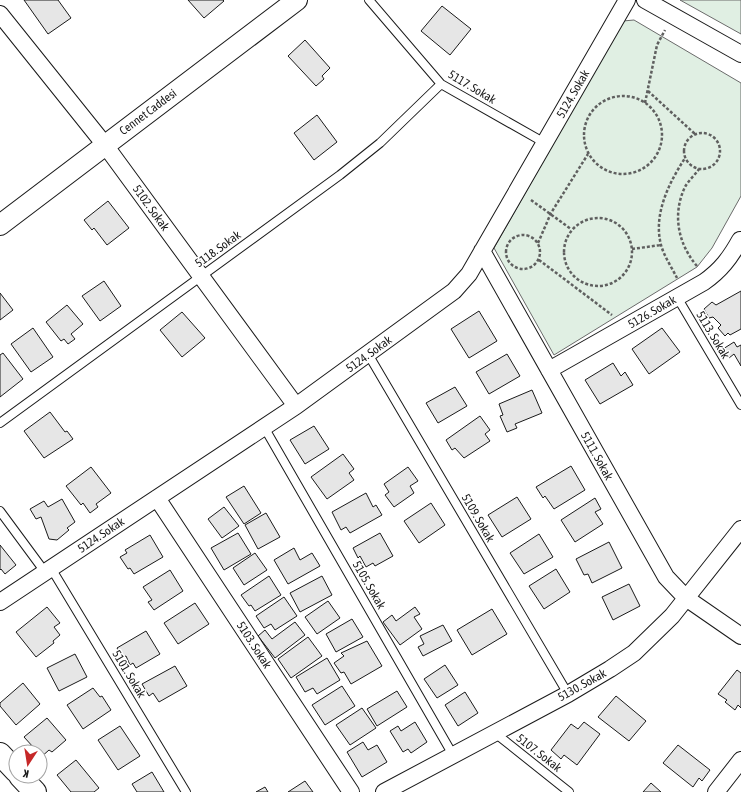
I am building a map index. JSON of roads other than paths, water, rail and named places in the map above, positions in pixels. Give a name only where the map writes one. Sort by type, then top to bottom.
[{"type":"main road","points":[[0,754],[8,762]]},
{"type":"main road","points":[[28,784],[35,792]]},
{"type":"street","name":"Cennet Caddesi","points":[[0,225],[297,0]]},
{"type":"street","name":"5124. Sokak","points":[[0,602],[296,406],[454,291],[462,283],[482,251],[627,0]]},
{"type":"street","points":[[645,0],[741,54]]},
{"type":"street","name":"5102. Sokak","points":[[0,14],[105,146],[296,406]]},
{"type":"street","name":"5126. Sokak","points":[[549,370],[677,298],[717,273],[726,263],[741,239]]},
{"type":"street","name":"5111. Sokak","points":[[482,251],[656,562],[666,577],[686,598],[741,636]]},
{"type":"street","name":"5103. Sokak","points":[[157,498],[350,792]]},
{"type":"street","name":"5130. Sokak","points":[[384,792],[568,694],[610,670],[634,653],[672,616],[741,528]]},
{"type":"street","points":[[716,792],[741,760]]},
{"type":"lane","name":"5117. Sokak","points":[[369,0],[441,84],[545,142]]},
{"type":"lane","name":"5118. Sokak","points":[[0,422],[340,175],[380,143],[441,84]]},
{"type":"lane","name":"5113. Sokak","points":[[677,298],[741,405]]},
{"type":"lane","name":"5109. Sokak","points":[[368,354],[568,694]]},
{"type":"lane","name":"5105. Sokak","points":[[264,427],[452,755]]},
{"type":"lane","name":"5101. Sokak","points":[[0,511],[48,570],[186,792]]},
{"type":"lane","name":"5107. Sokak","points":[[495,733],[569,792]]}]
